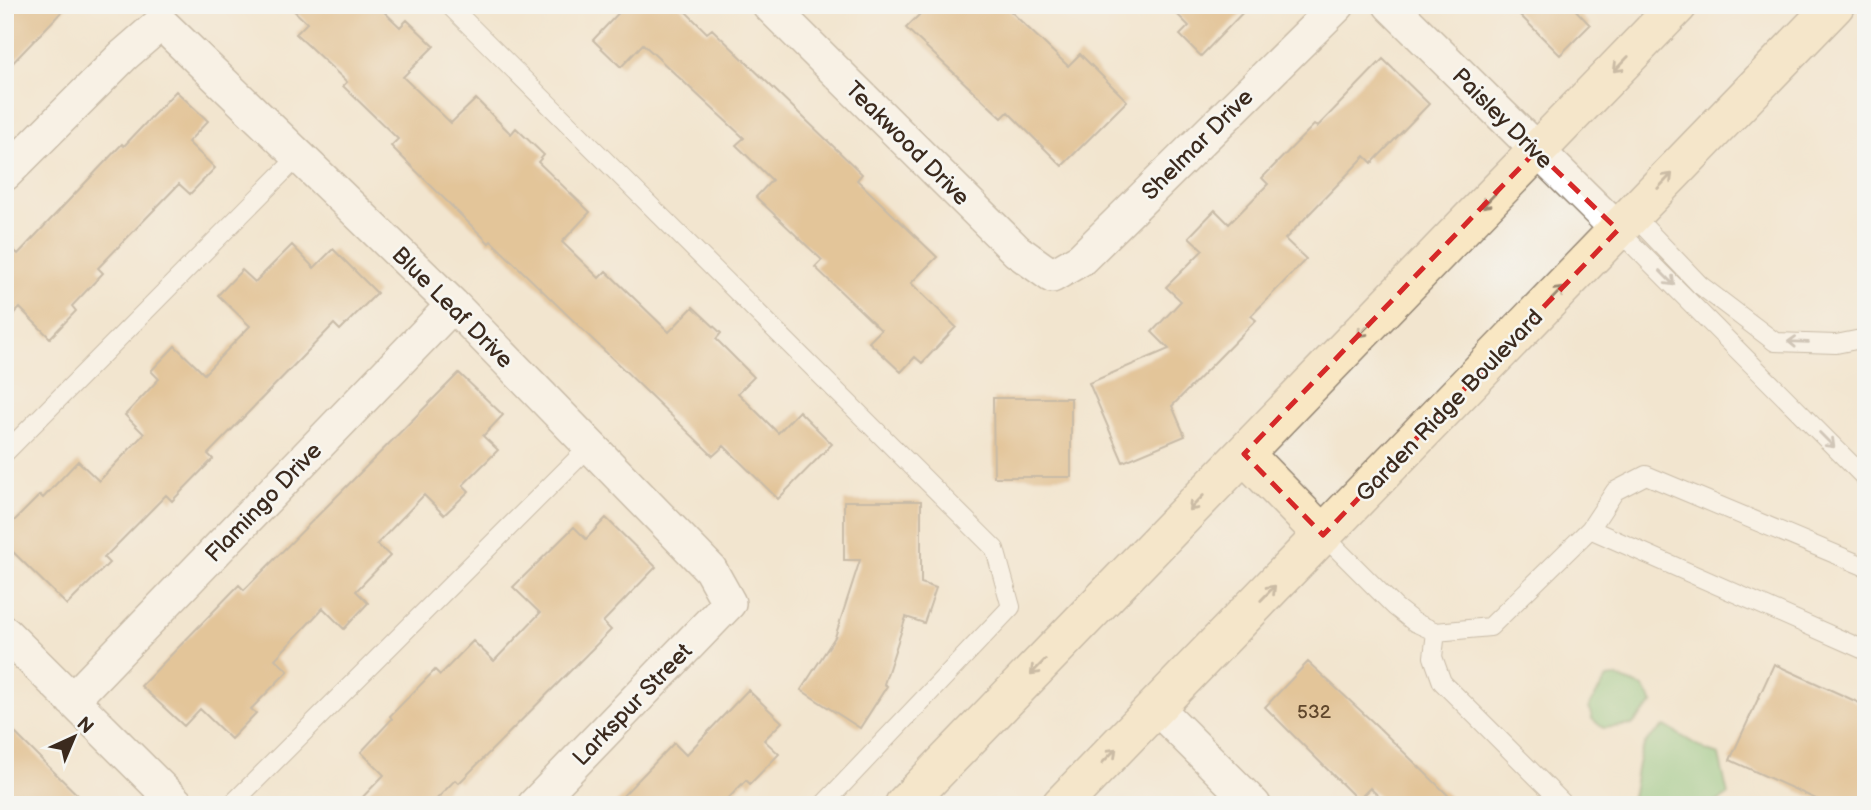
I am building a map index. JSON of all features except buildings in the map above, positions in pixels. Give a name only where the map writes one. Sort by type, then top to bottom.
[{"type":"main road","points":[[904,805],[1678,5]]},
{"type":"main road","name":"Garden Ridge Boulevard","points":[[1061,805],[1835,5]]},
{"type":"main road","points":[[1244,454],[1323,536]]},
{"type":"street","name":"Teakwood Drive","points":[[769,5],[1017,251],[1052,276]]},
{"type":"street","name":"Shelmar Drive","points":[[1052,276],[1081,259],[1338,5]]},
{"type":"street","name":"Paisley Drive","points":[[1390,5],[1536,151],[1625,223]]},
{"type":"street","name":"Blue Leaf Drive","points":[[5,174],[123,56],[161,23],[453,305],[710,569],[729,603]]},
{"type":"street","name":"Flamingo Drive","points":[[72,700],[453,305]]},
{"type":"street","name":"Larkspur Street","points":[[534,805],[729,603]]},
{"type":"street","points":[[5,633],[178,805]]},
{"type":"street","points":[[1157,708],[1254,805]]},
{"type":"lane","points":[[449,5],[995,549],[1011,607],[823,805]]},
{"type":"lane","points":[[5,453],[299,156]]},
{"type":"lane","points":[[1625,223],[1775,342],[1836,344],[1866,338]]},
{"type":"lane","points":[[1625,223],[1866,479]]},
{"type":"lane","points":[[231,805],[590,446]]},
{"type":"lane","points":[[1323,536],[1395,607],[1414,622],[1436,632],[1490,627],[1590,529],[1615,491],[1646,475],[1866,567]]},
{"type":"lane","points":[[1590,529],[1861,649],[1866,648]]},
{"type":"lane","points":[[1436,632],[1433,657],[1442,682],[1565,805]]},
{"type":"highlighted area","points":[[1536,151],[1618,230],[1323,535],[1244,454]]},
{"type":"green space","points":[[1616,677],[1643,687],[1653,703],[1632,725],[1603,728],[1592,719],[1589,706],[1607,678]]},
{"type":"green space","points":[[1665,726],[1707,751],[1719,755],[1728,795],[1712,805],[1629,805],[1640,755],[1648,740]]}]
